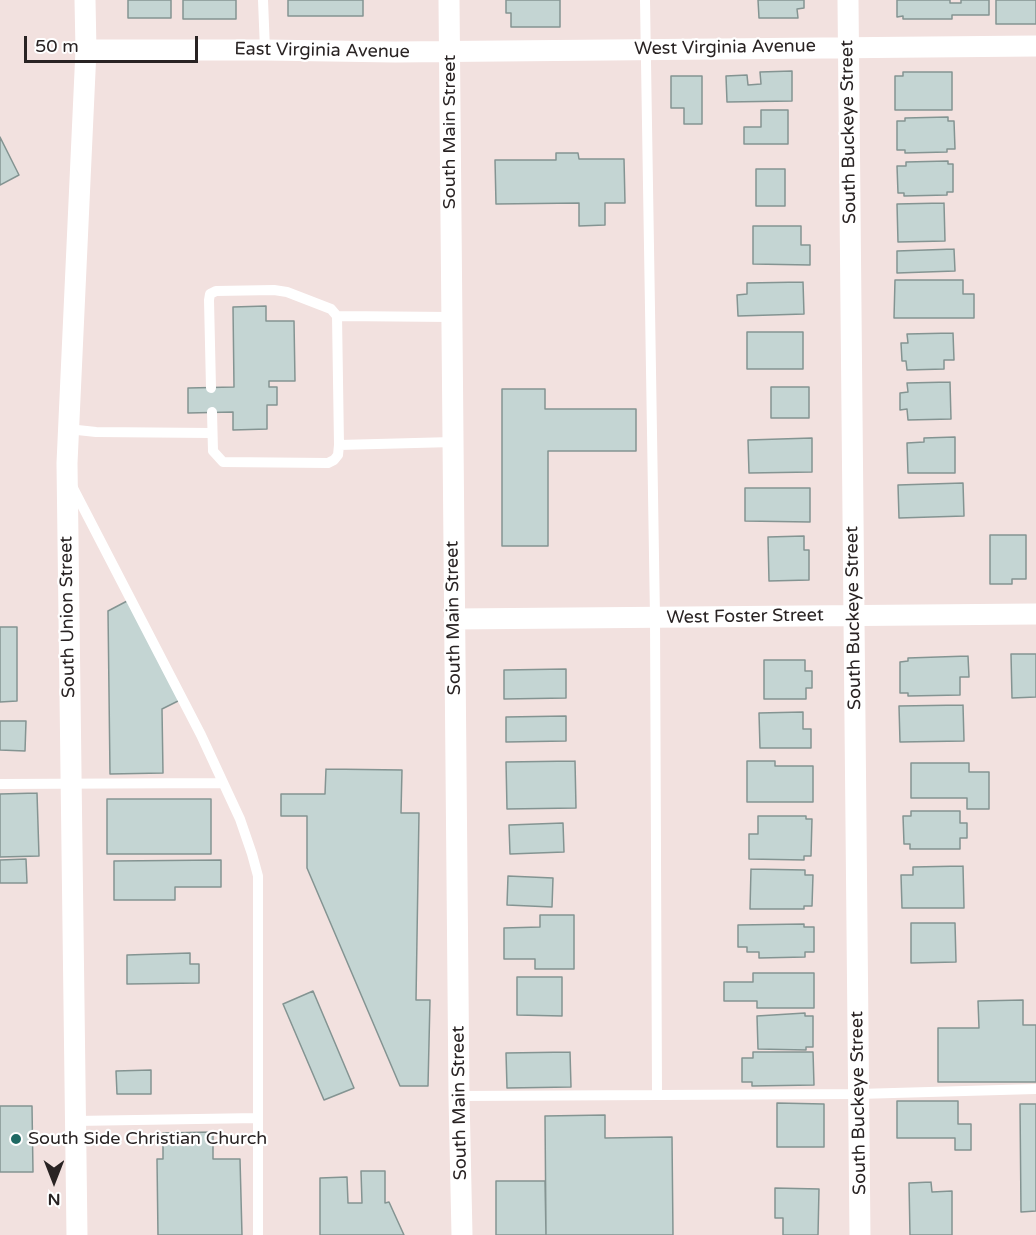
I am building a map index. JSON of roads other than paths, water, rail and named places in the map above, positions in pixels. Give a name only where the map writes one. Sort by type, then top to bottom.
[{"type":"street","name":"South Union Street","points":[[77,1235],[67,475],[86,50],[86,0]]},
{"type":"street","name":"South Main Street","points":[[449,0],[462,1235]]},
{"type":"street","name":"South Buckeye Street","points":[[848,0],[860,1235]]},
{"type":"street","name":"West Virginia Avenue","points":[[449,51],[1036,46]]},
{"type":"street","name":"East Virginia Avenue","points":[[86,50],[449,51]]},
{"type":"street","name":"West Foster Street","points":[[454,619],[1036,614]]},
{"type":"lane","points":[[263,0],[265,50]]},
{"type":"lane","points":[[645,0],[656,617],[657,1094]]},
{"type":"lane","points":[[211,388],[208,300],[210,294],[216,291],[287,292],[332,309],[337,316],[339,445],[338,455],[334,460],[328,463],[223,462],[216,457],[213,451],[212,412]]},
{"type":"lane","points":[[337,316],[452,318]]},
{"type":"lane","points":[[68,429],[96,432],[212,433]]},
{"type":"lane","points":[[339,445],[453,442]]},
{"type":"lane","points":[[67,475],[201,735],[240,819],[258,876],[258,1235]]},
{"type":"lane","points":[[0,784],[223,783]]},
{"type":"lane","points":[[459,1096],[858,1094],[1036,1089]]},
{"type":"lane","points":[[75,1121],[258,1118]]},
{"type":"place","name":"South Side Christian Church","points":[[16,1139]]}]
